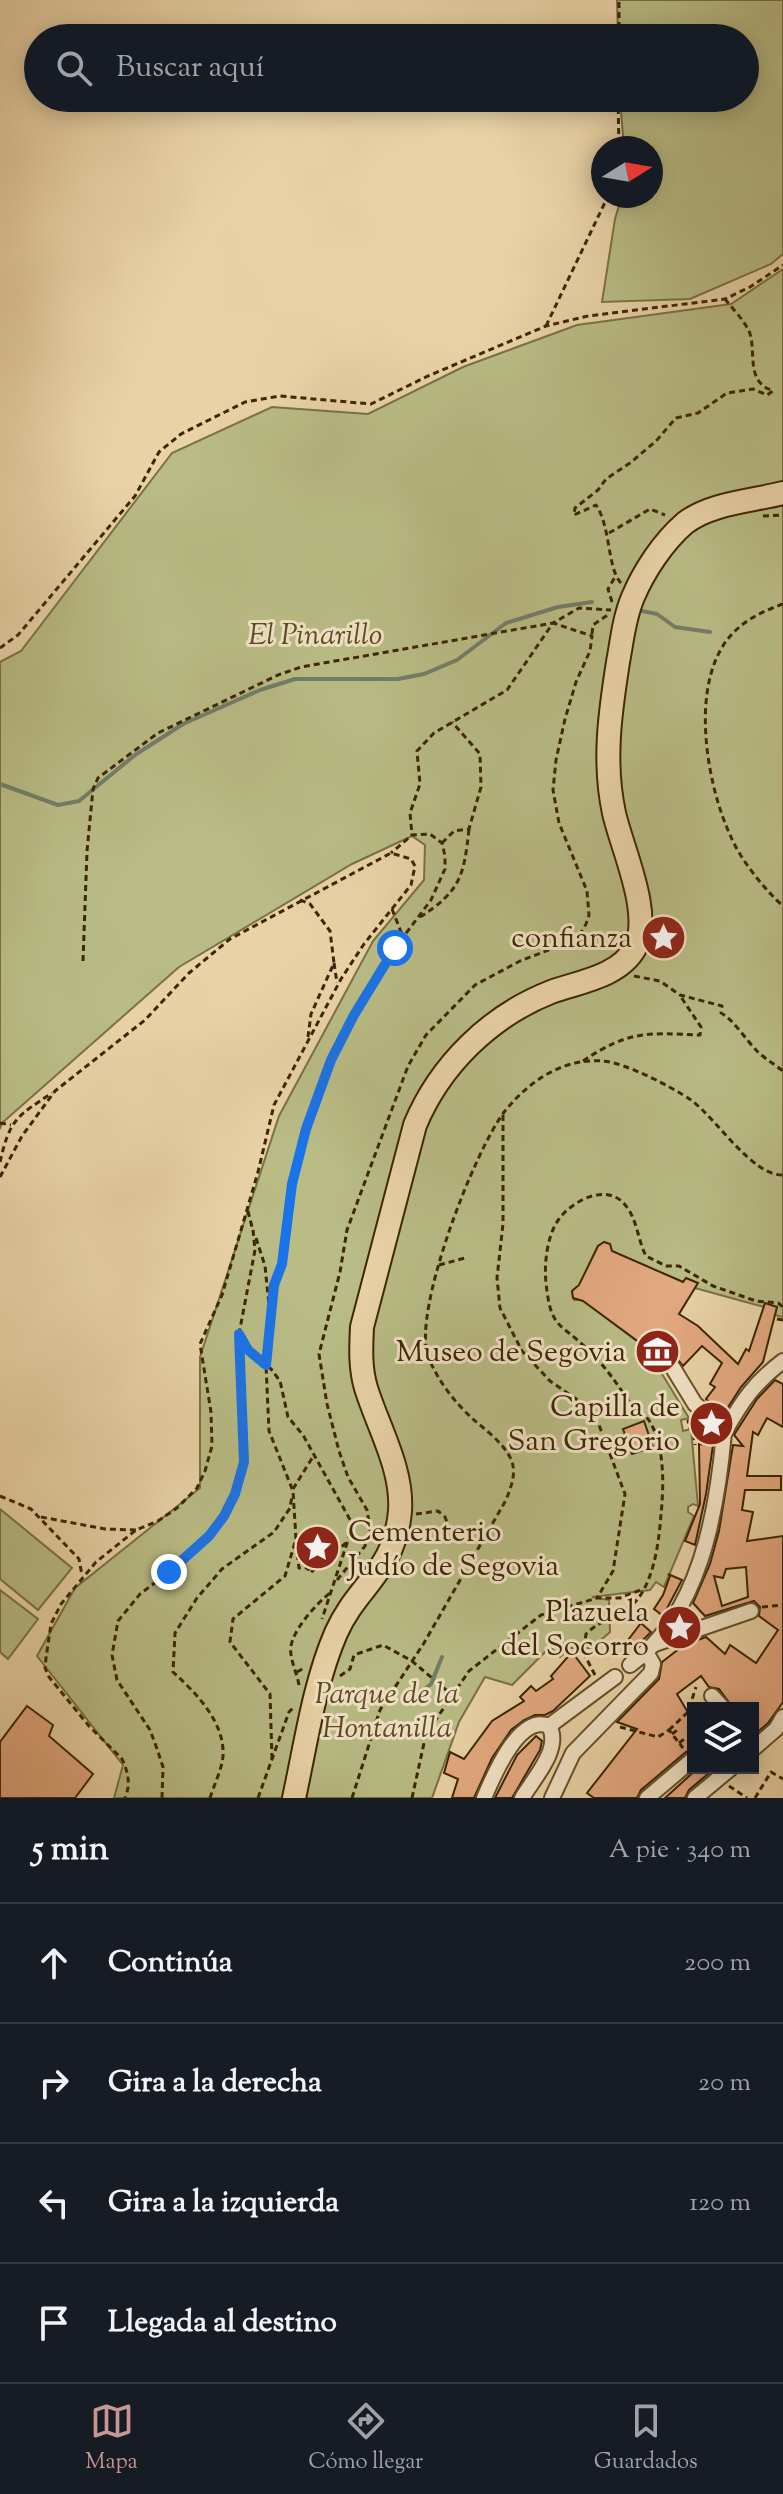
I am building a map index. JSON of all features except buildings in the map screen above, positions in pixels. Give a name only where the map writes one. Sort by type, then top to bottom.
[{"type":"main road","points":[[294,1798],[325,1663],[345,1616],[379,1572],[399,1523],[397,1476],[365,1384],[361,1355],[362,1327],[415,1125],[424,1104],[446,1070],[476,1039],[527,1004],[621,965],[636,947],[639,905],[614,812],[608,769],[610,714],[626,619],[624,603],[658,553],[685,523],[720,507],[783,493]]},
{"type":"street","points":[[630,1665],[650,1648],[686,1595],[696,1571],[720,1478],[724,1433],[745,1395],[761,1377],[783,1361]]},
{"type":"street","points":[[673,1368],[695,1404],[724,1433]]},
{"type":"street","points":[[650,1648],[751,1611]]},
{"type":"street","points":[[552,1798],[573,1753],[651,1673],[650,1648]]},
{"type":"street","points":[[549,1726],[615,1677]]},
{"type":"street","points":[[712,1696],[718,1702]]},
{"type":"street","points":[[484,1798],[498,1764],[513,1744],[535,1724],[541,1723],[549,1726],[553,1734],[553,1747],[522,1798]]},
{"type":"street","points":[[759,1742],[781,1727]]},
{"type":"street","points":[[647,1798],[687,1764]]},
{"type":"street","points":[[695,1798],[724,1774]]},
{"type":"path","points":[[619,0],[619,24]]},
{"type":"path","points":[[618,112],[619,136]]},
{"type":"path","points":[[546,326],[602,208]]},
{"type":"path","points":[[0,648],[18,635],[135,496],[159,452],[181,434],[245,402],[280,396],[371,404],[546,326],[588,316],[725,299],[783,265]]},
{"type":"path","points":[[624,603],[615,577],[609,533],[596,505],[574,515],[575,508],[598,490],[606,479],[656,441],[676,418],[698,413],[727,393],[753,389],[767,395],[773,391],[766,388],[757,376],[752,363],[750,331],[725,299]]},
{"type":"path","points":[[609,533],[650,509],[685,523]]},
{"type":"path","points":[[615,577],[608,589],[624,603]]},
{"type":"path","points":[[83,961],[93,789],[98,778],[158,733],[301,667],[553,623],[579,608],[624,603]]},
{"type":"path","points":[[299,1694],[290,1652],[297,1630],[331,1592],[365,1546],[370,1528],[367,1510],[348,1477],[339,1451],[319,1354],[340,1272],[347,1230],[408,1066],[426,1035],[475,985],[520,961],[572,941],[586,924],[589,915],[587,891],[559,823],[553,790],[556,760],[576,682],[590,651],[593,625],[624,603]]},
{"type":"path","points":[[783,604],[758,613],[722,646],[709,686],[706,739],[710,779],[731,839],[772,896],[783,906]]},
{"type":"path","points":[[553,623],[592,636]]},
{"type":"path","points":[[412,835],[410,813],[420,784],[417,751],[434,733],[507,690],[553,623]]},
{"type":"path","points":[[417,919],[445,901],[456,887],[481,787],[480,754],[452,722]]},
{"type":"path","points":[[442,843],[454,831],[469,829]]},
{"type":"path","points":[[0,1162],[11,1125],[20,1115],[145,1020],[189,973],[230,939],[391,853],[412,835],[430,834],[442,843],[445,869],[431,900],[403,937],[354,1015],[317,1094],[292,1184],[282,1264],[274,1285],[270,1314],[266,1365],[269,1431],[293,1491],[299,1568],[308,1568],[310,1573],[349,1540]]},
{"type":"path","points":[[125,1798],[129,1786],[122,1759],[60,1692],[45,1668],[51,1624],[61,1604],[96,1562],[136,1530],[158,1521],[177,1508],[197,1488],[205,1471],[212,1446],[211,1412],[200,1344],[222,1295],[274,1105],[338,985],[364,944],[411,885],[415,866],[411,859],[391,853]]},
{"type":"path","points":[[300,900],[310,904],[330,931],[338,985]]},
{"type":"path","points":[[392,909],[403,937]]},
{"type":"path","points":[[308,1041],[311,1014],[334,963]]},
{"type":"path","points":[[633,976],[660,981],[680,995],[722,1006],[721,1013],[728,1016],[735,1029],[745,1034],[756,1050],[783,1071]]},
{"type":"path","points":[[352,1798],[380,1710],[414,1662],[513,1483],[512,1462],[501,1444],[447,1391],[428,1355],[424,1324],[462,1193],[503,1113],[539,1078],[555,1069],[583,1061],[609,1044],[637,1034],[700,1035],[701,1027],[680,995]]},
{"type":"path","points":[[583,1061],[615,1063],[691,1100],[760,1169],[783,1175]]},
{"type":"path","points":[[0,1177],[22,1136],[55,1091]]},
{"type":"path","points":[[503,1113],[503,1224],[497,1278],[500,1308],[522,1351],[550,1381],[582,1403],[599,1425],[625,1494],[613,1571],[597,1598]]},
{"type":"path","points":[[0,1123],[11,1125]]},
{"type":"path","points":[[601,1686],[583,1652],[586,1634],[638,1599],[650,1575],[660,1534],[663,1497],[656,1435],[647,1419],[631,1405],[624,1390],[583,1344],[557,1326],[550,1312],[545,1281],[546,1255],[558,1220],[578,1201],[603,1193],[612,1195],[627,1207],[646,1256],[666,1266],[679,1266],[713,1286],[783,1307]]},
{"type":"path","points":[[248,1207],[265,1266],[270,1314]]},
{"type":"path","points":[[162,1798],[163,1767],[156,1746],[150,1730],[117,1680],[112,1655],[118,1621],[140,1594],[209,1536],[235,1494],[244,1462],[239,1334],[255,1250],[253,1230]]},
{"type":"path","points":[[439,1265],[465,1258]]},
{"type":"path","points":[[777,1319],[783,1320]]},
{"type":"path","points":[[239,1334],[248,1350],[280,1381],[288,1417],[303,1435],[353,1525],[339,1561],[337,1580]]},
{"type":"path","points":[[210,1798],[223,1756],[220,1737],[207,1707],[173,1672],[175,1633],[197,1598],[222,1569],[274,1532],[290,1508],[294,1484],[314,1455]]},
{"type":"path","points":[[0,1496],[31,1509],[79,1559],[83,1571],[81,1579]]},
{"type":"path","points":[[413,1514],[438,1511],[447,1522]]},
{"type":"path","points":[[38,1517],[105,1529],[136,1530]]},
{"type":"path","points":[[272,1759],[270,1694],[230,1642],[229,1631],[233,1619],[285,1576],[296,1539]]},
{"type":"path","points":[[412,1798],[426,1734],[450,1693],[469,1671],[541,1615],[597,1598],[620,1598],[643,1589]]},
{"type":"path","points":[[751,1611],[783,1605]]},
{"type":"path","points":[[340,1676],[350,1669],[354,1655],[383,1645],[414,1662],[450,1693]]},
{"type":"path","points":[[670,1732],[688,1712],[696,1687]]},
{"type":"path","points":[[258,1798],[289,1712],[298,1702]]},
{"type":"path","points":[[601,1721],[658,1737],[680,1728]]},
{"type":"path","points":[[670,1732],[687,1753]]},
{"type":"path","points":[[679,1743],[687,1737]]},
{"type":"path","points":[[755,1798],[771,1772],[783,1779]]},
{"type":"path","points":[[715,1782],[747,1798]]},
{"type":"green space","points":[[617,0],[783,0],[783,254],[771,264],[690,299],[602,302],[618,208],[663,208],[663,136],[623,136],[621,112],[759,112],[759,24],[618,24]]},
{"type":"green space","name":"El Pinarillo","points":[[783,269],[783,1317],[775,1315],[777,1307],[764,1307],[695,1288],[697,1283],[686,1278],[683,1282],[611,1251],[610,1244],[604,1242],[598,1246],[579,1286],[572,1292],[574,1300],[583,1300],[642,1345],[639,1353],[651,1356],[689,1418],[681,1420],[683,1431],[691,1429],[698,1506],[693,1504],[688,1507],[688,1512],[694,1516],[664,1587],[656,1582],[650,1590],[592,1597],[609,1600],[610,1632],[592,1648],[571,1648],[560,1657],[550,1647],[512,1685],[485,1677],[459,1722],[432,1798],[114,1798],[123,1765],[37,1656],[75,1588],[200,1488],[200,1357],[279,1116],[373,941],[424,880],[425,845],[412,836],[352,864],[179,967],[2,1123],[0,1129],[0,662],[21,651],[172,453],[272,407],[368,414],[463,367],[577,325],[731,304]]},
{"type":"green space","points":[[0,1509],[72,1568],[38,1610],[0,1579]]},
{"type":"green space","points":[[0,1590],[38,1619],[8,1659],[0,1652]]},
{"type":"waterway","points":[[0,784],[58,805],[79,801],[135,755],[183,724],[260,690],[295,679],[398,679],[424,674],[457,660],[506,623],[558,607],[592,602]]},
{"type":"waterway","points":[[642,611],[657,614],[675,627],[710,632]]},
{"type":"waterway","points":[[416,1696],[431,1684],[442,1657]]},
{"type":"place","name":"confianza","points":[[663,937]]},
{"type":"place","name":"Museo de Segovia","points":[[657,1351]]},
{"type":"place","name":"Capilla de San Gregorio","points":[[711,1423]]},
{"type":"place","name":"Cementerio Judío de Segovia","points":[[317,1548]]},
{"type":"place","name":"Plazuela del Socorro","points":[[680,1628]]},
{"type":"route","points":[[169,1572],[209,1536],[235,1494],[244,1462],[239,1334],[248,1350],[266,1365],[274,1285],[282,1264],[292,1184],[306,1129],[331,1060],[395,948]]},
{"type":"park label","name":"Parque de la Hontanilla","points":[[387,1710]]}]
